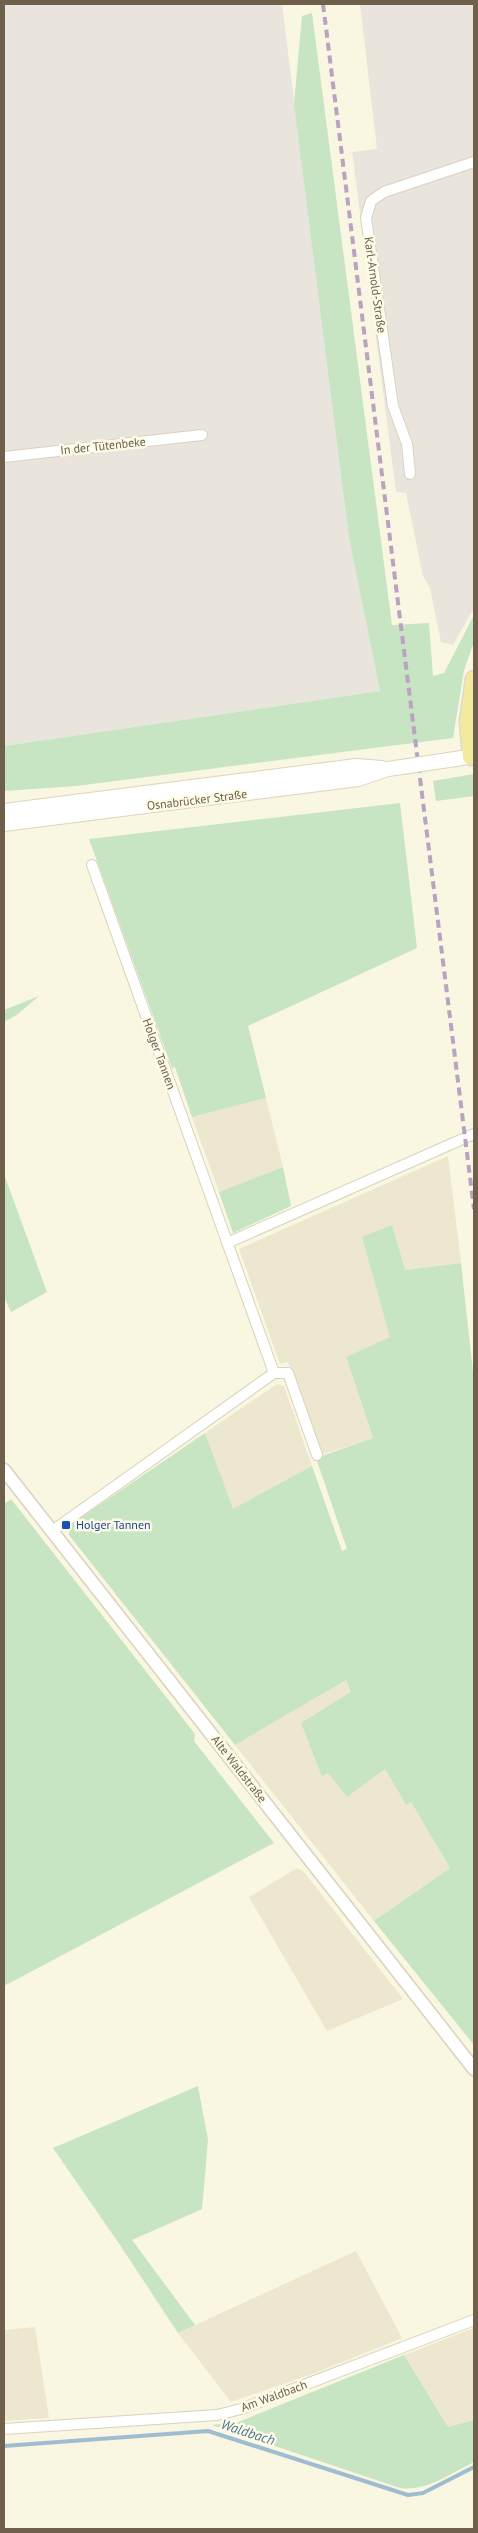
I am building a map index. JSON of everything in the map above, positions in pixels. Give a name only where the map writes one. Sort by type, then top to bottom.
[{"type":"main road","points":[[473,756],[468,720],[474,679]]},
{"type":"main road","name":"Osnabrücker Straße","points":[[4,824],[358,779],[388,769],[473,756]]},
{"type":"main road","name":"Osnabrücker Straße","points":[[4,811],[356,766],[388,769]]},
{"type":"street","name":"Karl-Arnold-Straße","points":[[410,474],[407,444],[393,406],[366,218],[371,200],[384,192],[474,163]]},
{"type":"street","name":"In der Tütenbeke","points":[[4,457],[202,435]]},
{"type":"street","name":"Holger Tannen","points":[[92,865],[274,1372]]},
{"type":"street","points":[[227,1243],[474,1134]]},
{"type":"street","points":[[52,1531],[274,1372],[288,1373],[318,1455]]},
{"type":"street","name":"Alte Waldstraße","points":[[4,1470],[474,2069]]},
{"type":"street","name":"Am Waldbach","points":[[4,2429],[217,2414],[241,2409],[474,2320]]},
{"type":"shaded area","points":[[4,4],[282,4],[349,538],[380,691],[4,746]]},
{"type":"shaded area","points":[[360,4],[474,4],[474,608],[453,645],[441,642],[430,588],[423,576],[406,493],[396,492],[352,152],[377,149]]},
{"type":"shaded area","points":[[266,1098],[283,1167],[219,1192],[192,1117]]},
{"type":"shaded area","points":[[448,1156],[461,1263],[404,1270],[362,1237],[391,1337],[346,1357],[373,1438],[321,1455],[288,1362],[280,1364],[239,1249]]},
{"type":"shaded area","points":[[277,1384],[284,1386],[312,1466],[233,1510],[205,1433]]},
{"type":"shaded area","points":[[346,1679],[351,1691],[323,1776],[328,1773],[347,1797],[384,1768],[406,1805],[411,1802],[450,1868],[374,1921],[235,1745]]},
{"type":"shaded area","points":[[297,1868],[304,1872],[403,1999],[327,2031],[249,1897]]},
{"type":"shaded area","points":[[356,2251],[402,2338],[315,2373],[231,2402],[178,2333]]},
{"type":"shaded area","points":[[35,2327],[49,2418],[4,2421],[4,2330]]},
{"type":"shaded area","points":[[474,2328],[474,2420],[448,2427],[404,2355]]},
{"type":"green space","points":[[312,13],[392,625],[429,623],[433,676],[444,673],[474,615],[474,642],[464,670],[453,738],[76,786],[4,791],[4,746],[380,691],[349,538],[294,104],[302,16]]},
{"type":"green space","points":[[474,774],[474,796],[436,801],[433,781]]},
{"type":"green space","points":[[400,803],[417,948],[248,1026],[266,1098],[192,1117],[175,1067],[172,1068],[89,839]]},
{"type":"green space","points":[[39,996],[18,1014],[4,1022],[4,1010]]},
{"type":"green space","points":[[283,1167],[291,1206],[233,1233],[219,1192]]},
{"type":"green space","points":[[4,1174],[47,1292],[11,1312],[4,1297]]},
{"type":"green space","points":[[392,1225],[405,1270],[461,1263],[474,1381],[474,2045],[374,1921],[450,1868],[411,1802],[406,1805],[385,1769],[347,1797],[328,1773],[322,1777],[301,1723],[351,1692],[346,1680],[235,1745],[69,1535],[70,1525],[205,1433],[233,1509],[312,1466],[342,1551],[347,1549],[316,1458],[373,1438],[346,1357],[390,1337],[362,1237]]},
{"type":"green space","points":[[11,1499],[195,1734],[194,1741],[274,1843],[4,1986],[4,1504]]},
{"type":"green space","points":[[198,2086],[208,2140],[202,2209],[132,2240],[195,2325],[178,2333],[53,2148]]},
{"type":"green space","points":[[404,2355],[448,2427],[474,2420],[474,2462],[429,2484],[419,2487],[400,2488],[212,2425],[238,2422]]},
{"type":"waterway","name":"Waldbach","points":[[4,2446],[208,2431],[408,2495],[423,2493],[474,2467]]},
{"type":"railway","points":[[323,4],[474,1209]]},
{"type":"place","name":"Holger Tannen","points":[[66,1525]]}]
